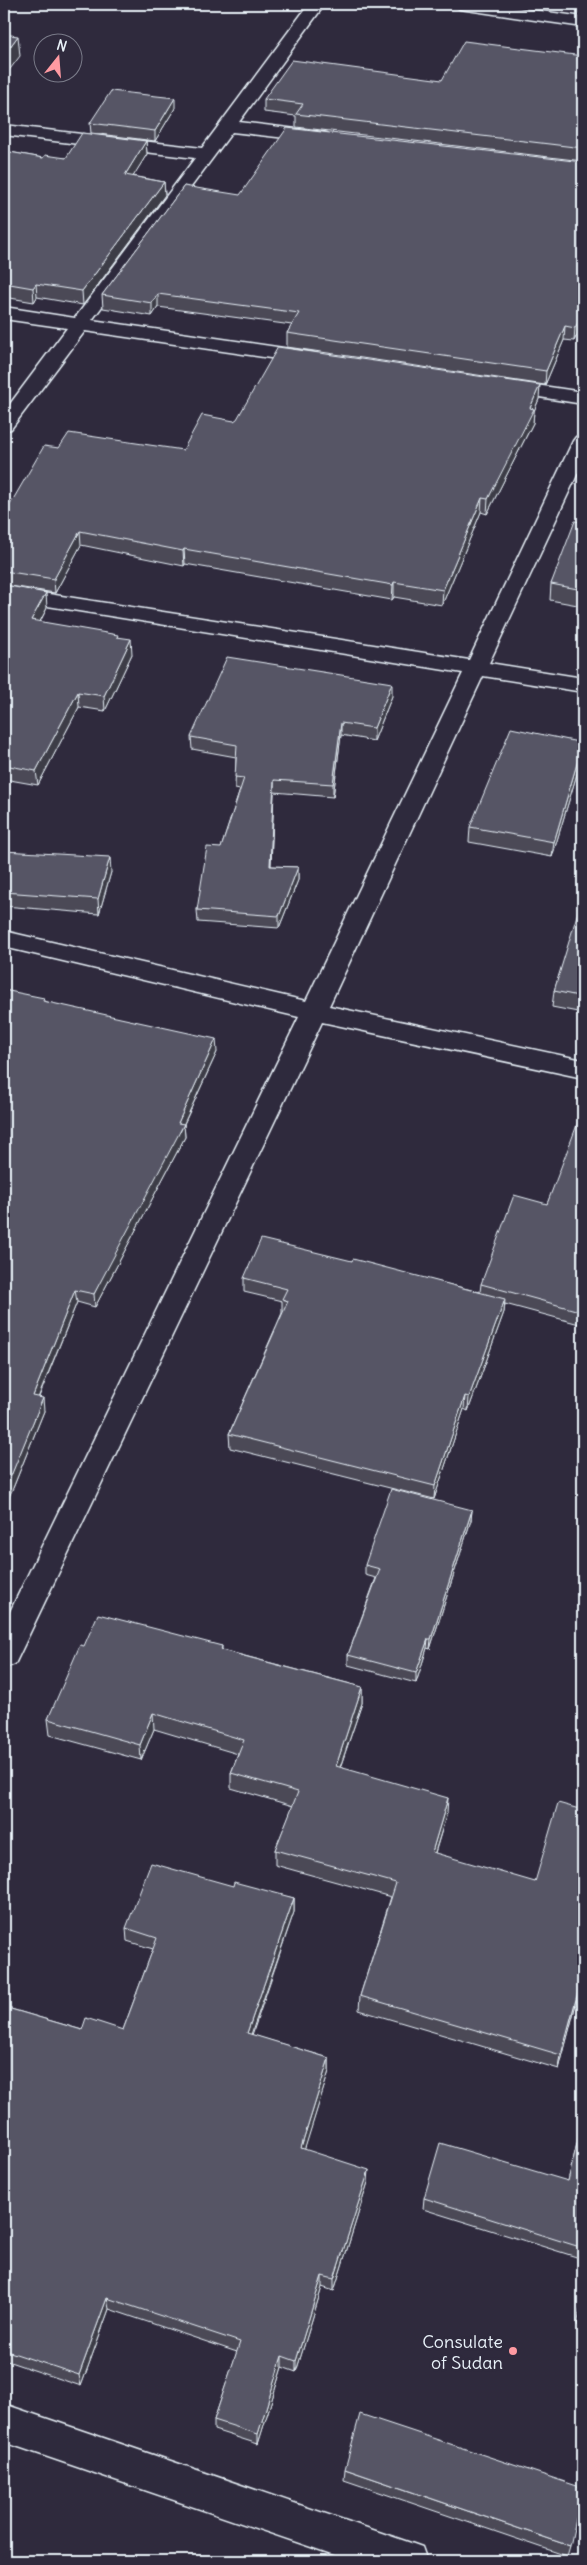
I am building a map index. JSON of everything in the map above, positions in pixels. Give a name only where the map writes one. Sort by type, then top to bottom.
[{"type":"street","points":[[4,425],[207,154],[316,4]]},
{"type":"street","points":[[460,4],[583,22]]},
{"type":"street","points":[[226,126],[335,139]]},
{"type":"street","points":[[4,130],[207,154]]},
{"type":"street","points":[[4,313],[330,361]]},
{"type":"street","points":[[486,384],[583,398]]},
{"type":"street","points":[[4,1655],[314,1012],[583,441]]},
{"type":"street","points":[[4,593],[583,685]]},
{"type":"street","points":[[4,939],[314,1012],[583,1069]]},
{"type":"street","points":[[4,2422],[408,2561]]},
{"type":"building","points":[[4,34],[18,36],[4,55]]},
{"type":"building","points":[[464,41],[583,56],[583,148],[296,114],[303,104],[264,99],[292,60],[442,80]]},
{"type":"building","points":[[111,91],[175,98],[155,131],[90,123]]},
{"type":"building","points":[[287,128],[583,162],[583,313],[575,328],[565,326],[546,371],[287,333],[299,313],[158,294],[152,303],[102,295],[184,186],[240,195]]},
{"type":"building","points":[[82,133],[146,141],[125,175],[164,182],[82,291],[36,284],[33,288],[4,283],[4,151],[43,158],[45,155],[66,158]]},
{"type":"building","points":[[278,347],[540,385],[530,408],[534,409],[488,499],[482,498],[443,590],[394,582],[393,585],[184,549],[183,551],[80,531],[54,579],[4,571],[4,515],[44,446],[59,448],[69,433],[183,450],[202,415],[234,421],[237,419]]},
{"type":"building","points":[[575,521],[583,522],[583,590],[551,584]]},
{"type":"building","points":[[4,585],[46,593],[31,620],[118,635],[117,637],[131,639],[104,696],[78,692],[36,771],[4,765]]},
{"type":"building","points":[[227,657],[392,683],[374,728],[341,723],[333,784],[274,780],[270,866],[298,867],[279,916],[197,910],[207,847],[221,848],[244,778],[235,777],[237,745],[191,737]]},
{"type":"building","points":[[511,728],[583,743],[554,842],[470,827]]},
{"type":"building","points":[[4,851],[110,857],[98,899],[4,892]]},
{"type":"building","points":[[581,902],[583,902],[583,997],[554,991]]},
{"type":"building","points":[[4,990],[44,998],[43,1001],[216,1039],[178,1123],[184,1124],[94,1294],[75,1290],[33,1396],[43,1398],[4,1492]]},
{"type":"building","points":[[580,1117],[583,1118],[583,1312],[481,1284],[514,1195],[547,1204]]},
{"type":"building","points":[[261,1239],[352,1261],[353,1259],[505,1299],[469,1397],[465,1396],[435,1486],[229,1434],[288,1301],[282,1299],[287,1289],[244,1278]]},
{"type":"building","points":[[391,1489],[472,1510],[431,1639],[428,1639],[416,1673],[348,1655],[380,1569],[365,1565]]},
{"type":"building","points":[[98,1614],[222,1646],[221,1650],[362,1687],[336,1766],[448,1798],[432,1852],[535,1882],[558,1803],[583,1810],[583,1973],[561,2055],[360,1996],[396,1883],[275,1850],[298,1792],[231,1773],[244,1740],[153,1713],[140,1745],[48,1719],[80,1645],[84,1646]]},
{"type":"building","points":[[151,1863],[233,1886],[234,1882],[294,1898],[247,2033],[329,2058],[301,2148],[369,2170],[334,2279],[322,2276],[296,2361],[282,2356],[258,2434],[214,2420],[240,2342],[107,2298],[79,2375],[4,2350],[4,2007],[82,2030],[86,2018],[123,2030],[157,1938],[126,1928]]},
{"type":"building","points":[[583,2119],[583,2248],[424,2198],[440,2143],[568,2181]]},
{"type":"building","points":[[583,2298],[583,2317],[579,2315]]},
{"type":"building","points":[[360,2414],[583,2488],[570,2546],[345,2469]]},
{"type":"place","name":"Consulate of Sudan","points":[[513,2351]]}]
